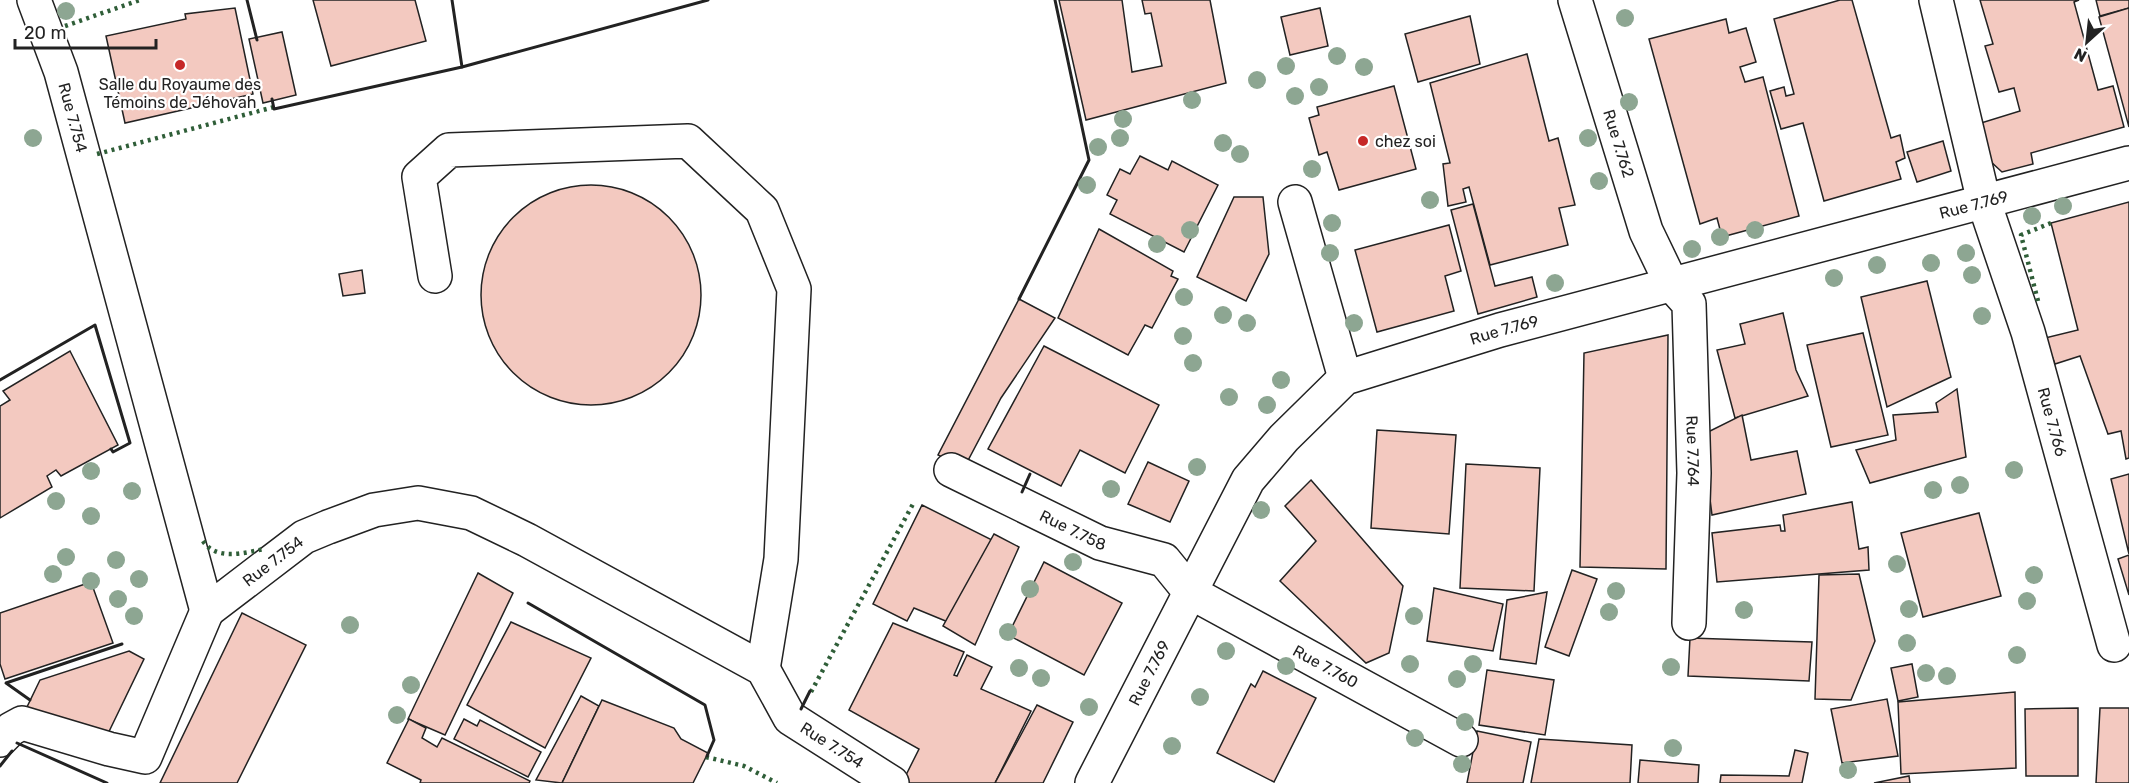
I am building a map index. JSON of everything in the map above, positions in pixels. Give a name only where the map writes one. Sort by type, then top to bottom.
[{"type":"street","name":"Rue 7.754","points":[[34,0],[61,72],[207,611],[304,537],[374,510],[418,503],[471,513],[527,540],[763,669],[790,718],[892,783]]},
{"type":"street","name":"Rue 7.762","points":[[1575,0],[1646,231],[1672,285]]},
{"type":"street","name":"Rue 7.766","points":[[1936,0],[1984,202],[2028,332],[2114,645]]},
{"type":"street","points":[[435,276],[419,177],[449,150],[688,141],[762,210],[794,289],[781,559],[763,669]]},
{"type":"street","name":"Rue 7.769","points":[[1092,783],[1248,480],[1284,438],[1345,378],[1500,330],[2129,163]]},
{"type":"street","points":[[1295,202],[1345,378]]},
{"type":"street","name":"Rue 7.764","points":[[1672,285],[1689,304],[1694,473],[1689,623]]},
{"type":"street","name":"Rue 7.758","points":[[951,470],[1100,543],[1164,560],[1190,592]]},
{"type":"street","name":"Rue 7.760","points":[[1190,592],[1461,740]]},
{"type":"street","points":[[0,741],[10,729],[22,723],[145,757],[207,611]]},
{"type":"building","points":[[313,0],[415,0],[426,41],[331,66]]},
{"type":"building","points":[[1059,0],[1122,0],[1132,72],[1162,66],[1151,13],[1145,14],[1142,0],[1210,0],[1226,83],[1086,120]]},
{"type":"building","points":[[1840,0],[1852,0],[1891,138],[1900,135],[1905,158],[1896,162],[1901,179],[1824,201],[1803,123],[1781,129],[1770,91],[1784,87],[1786,96],[1794,94],[1774,19]]},
{"type":"building","points":[[1980,0],[2079,0],[2074,2],[2098,90],[2113,86],[2124,127],[2031,153],[2033,164],[2002,172],[1989,160],[1981,123],[2020,111],[2014,88],[1999,92],[1985,46],[1993,44]]},
{"type":"building","points":[[2096,0],[2129,0],[2129,8],[2100,16]]},
{"type":"building","name":"Salle du Royaume des Témoins de Jéhovah","points":[[235,8],[253,94],[125,123],[106,36],[186,19],[185,14]]},
{"type":"building","points":[[1320,8],[1328,46],[1290,55],[1281,17]]},
{"type":"building","points":[[2129,8],[2129,127],[2099,17]]},
{"type":"building","points":[[1470,16],[1480,64],[1418,82],[1405,34]]},
{"type":"building","points":[[1726,19],[1729,33],[1746,28],[1756,62],[1740,67],[1745,82],[1763,77],[1799,216],[1722,237],[1717,218],[1700,224],[1649,39]]},
{"type":"building","points":[[282,32],[296,95],[263,103],[249,39]]},
{"type":"building","points":[[1527,54],[1549,141],[1558,138],[1575,205],[1559,208],[1568,245],[1490,265],[1469,187],[1463,189],[1466,202],[1448,206],[1443,164],[1450,163],[1430,83]]},
{"type":"building","points":[[1394,86],[1416,169],[1339,190],[1327,152],[1319,155],[1309,118],[1319,115],[1317,107]]},
{"type":"building","points":[[1943,141],[1951,171],[1917,182],[1907,152]]},
{"type":"building","points":[[1140,156],[1168,170],[1172,161],[1218,185],[1184,252],[1110,214],[1117,200],[1107,195],[1120,169],[1130,174]]},
{"type":"building","points":[[591,185],[623,190],[643,198],[660,210],[676,226],[688,243],[696,263],[701,295],[696,327],[688,347],[676,364],[660,380],[643,392],[623,400],[591,405],[559,400],[539,392],[522,380],[506,364],[494,347],[486,327],[481,295],[486,263],[494,243],[506,226],[522,210],[539,198],[559,190]]},
{"type":"building","points":[[1234,197],[1263,197],[1269,254],[1246,301],[1197,277]]},
{"type":"building","points":[[2129,202],[2129,458],[2126,459],[2121,431],[2108,434],[2080,356],[2055,364],[2045,338],[2078,330],[2051,223]]},
{"type":"building","points":[[1473,204],[1495,286],[1532,277],[1537,297],[1478,314],[1451,210]]},
{"type":"building","points":[[1449,225],[1461,271],[1445,276],[1454,311],[1377,332],[1355,250]]},
{"type":"building","points":[[1099,229],[1173,271],[1171,276],[1178,279],[1152,328],[1145,325],[1128,355],[1058,318]]},
{"type":"building","points":[[362,270],[365,293],[343,296],[339,274]]},
{"type":"building","points":[[1927,281],[1951,377],[1887,407],[1861,297]]},
{"type":"building","points":[[1019,299],[1055,318],[1001,398],[964,468],[938,455]]},
{"type":"building","points":[[1783,313],[1796,370],[1808,396],[1735,418],[1717,350],[1745,344],[1740,324]]},
{"type":"building","points":[[1863,333],[1888,435],[1831,447],[1807,345]]},
{"type":"building","points":[[1668,335],[1666,569],[1580,567],[1584,353]]},
{"type":"building","points":[[1044,346],[1159,405],[1125,473],[1080,450],[1061,486],[988,449]]},
{"type":"building","points":[[70,351],[118,445],[61,476],[56,470],[47,476],[52,487],[0,518],[0,406],[10,400],[3,391]]},
{"type":"building","points":[[1957,389],[1966,457],[1870,483],[1856,450],[1896,440],[1893,415],[1938,412],[1936,403]]},
{"type":"building","points":[[1742,415],[1751,460],[1797,451],[1806,494],[1712,515],[1702,435]]},
{"type":"building","points":[[1377,430],[1456,435],[1449,534],[1371,528]]},
{"type":"building","points":[[1148,462],[1189,481],[1170,522],[1128,504]]},
{"type":"building","points":[[1466,464],[1540,468],[1534,591],[1460,588]]},
{"type":"building","points":[[2129,474],[2129,554],[2111,479]]},
{"type":"building","points":[[1311,480],[1403,586],[1389,653],[1366,663],[1280,581],[1316,541],[1285,506]]},
{"type":"building","points":[[1852,502],[1859,549],[1868,547],[1869,570],[1717,582],[1712,533],[1780,525],[1781,531],[1785,531],[1783,515]]},
{"type":"building","points":[[922,505],[1006,547],[965,629],[914,608],[907,621],[873,604]]},
{"type":"building","points":[[1979,513],[2001,596],[1923,617],[1901,533]]},
{"type":"building","points":[[994,534],[1019,547],[975,645],[943,626]]},
{"type":"building","points":[[2129,555],[2129,595],[2118,559]]},
{"type":"building","points":[[1044,562],[1122,603],[1084,675],[1008,635]]},
{"type":"building","points":[[1572,570],[1597,579],[1569,656],[1545,647]]},
{"type":"building","points":[[478,573],[513,593],[445,735],[408,719]]},
{"type":"building","points":[[1859,574],[1875,641],[1851,700],[1815,699],[1819,575]]},
{"type":"building","points":[[91,582],[113,643],[5,679],[0,664],[0,613]]},
{"type":"building","points":[[1434,588],[1503,604],[1493,651],[1427,641]]},
{"type":"building","points":[[1547,592],[1536,664],[1500,659],[1507,600]]},
{"type":"building","points":[[242,613],[306,645],[237,783],[160,783]]},
{"type":"building","points":[[511,622],[591,658],[545,748],[467,705]]},
{"type":"building","points":[[893,623],[964,652],[954,675],[957,676],[967,655],[992,667],[981,689],[1031,711],[995,783],[908,783],[903,781],[919,749],[849,710]]},
{"type":"building","points":[[1690,638],[1812,642],[1809,681],[1688,676]]},
{"type":"building","points":[[129,651],[144,659],[102,746],[27,707],[40,680]]},
{"type":"building","points":[[1912,664],[1918,697],[1898,701],[1891,668]]},
{"type":"building","points":[[1487,670],[1554,680],[1545,735],[1479,725]]},
{"type":"building","points":[[1263,671],[1316,698],[1274,782],[1217,753],[1251,684],[1255,687]]},
{"type":"building","points":[[2015,692],[2016,768],[1901,774],[1898,702]]},
{"type":"building","points":[[581,696],[599,706],[562,783],[536,780]]},
{"type":"building","points":[[1887,699],[1898,756],[1842,763],[1831,709]]},
{"type":"building","points":[[602,700],[674,728],[681,739],[708,753],[693,783],[562,783]]},
{"type":"building","points":[[1037,705],[1073,722],[1043,783],[995,783]]},
{"type":"building","points":[[2078,708],[2078,776],[2026,776],[2025,709]]},
{"type":"building","points":[[2100,708],[2129,708],[2129,783],[2096,783]]},
{"type":"building","points":[[409,719],[426,728],[422,738],[437,747],[442,738],[530,781],[529,783],[420,783],[421,780],[387,763]]},
{"type":"building","points":[[464,719],[477,726],[480,720],[541,752],[528,777],[454,739]]},
{"type":"building","points":[[1477,731],[1531,742],[1523,783],[1467,783]]},
{"type":"building","points":[[1539,739],[1632,745],[1630,783],[1531,783]]},
{"type":"building","points":[[1795,750],[1808,753],[1802,783],[1720,783],[1721,775],[1789,776]]},
{"type":"building","points":[[1640,760],[1699,765],[1698,783],[1638,783]]},
{"type":"building","points":[[1909,776],[1910,783],[1874,783]]},
{"type":"hedge","points":[[65,26],[140,0]]},
{"type":"hedge","points":[[97,154],[274,107]]},
{"type":"hedge","points":[[2038,301],[2021,235],[2051,223]]},
{"type":"hedge","points":[[811,692],[913,504]]},
{"type":"hedge","points":[[203,541],[215,551],[223,553],[239,554],[264,549]]},
{"type":"hedge","points":[[706,757],[744,766],[777,783]]},
{"type":"wall","points":[[247,0],[257,40]]},
{"type":"wall","points":[[272,99],[274,109],[462,67],[452,0]]},
{"type":"wall","points":[[462,67],[708,0]]},
{"type":"wall","points":[[1019,299],[1089,160],[1055,0]]},
{"type":"wall","points":[[0,380],[95,325],[130,443],[113,452],[111,449]]},
{"type":"wall","points":[[1022,492],[1030,474]]},
{"type":"wall","points":[[528,603],[705,705],[714,740],[707,756]]},
{"type":"wall","points":[[30,700],[6,683],[122,644]]},
{"type":"wall","points":[[801,709],[810,691]]},
{"type":"wall","points":[[17,743],[107,783]]},
{"type":"wall","points":[[0,766],[12,751]]},
{"type":"place","name":"Salle du Royaume des Témoins de Jéhovah","points":[[180,65]]},
{"type":"place","name":"chez soi","points":[[1363,141]]}]
